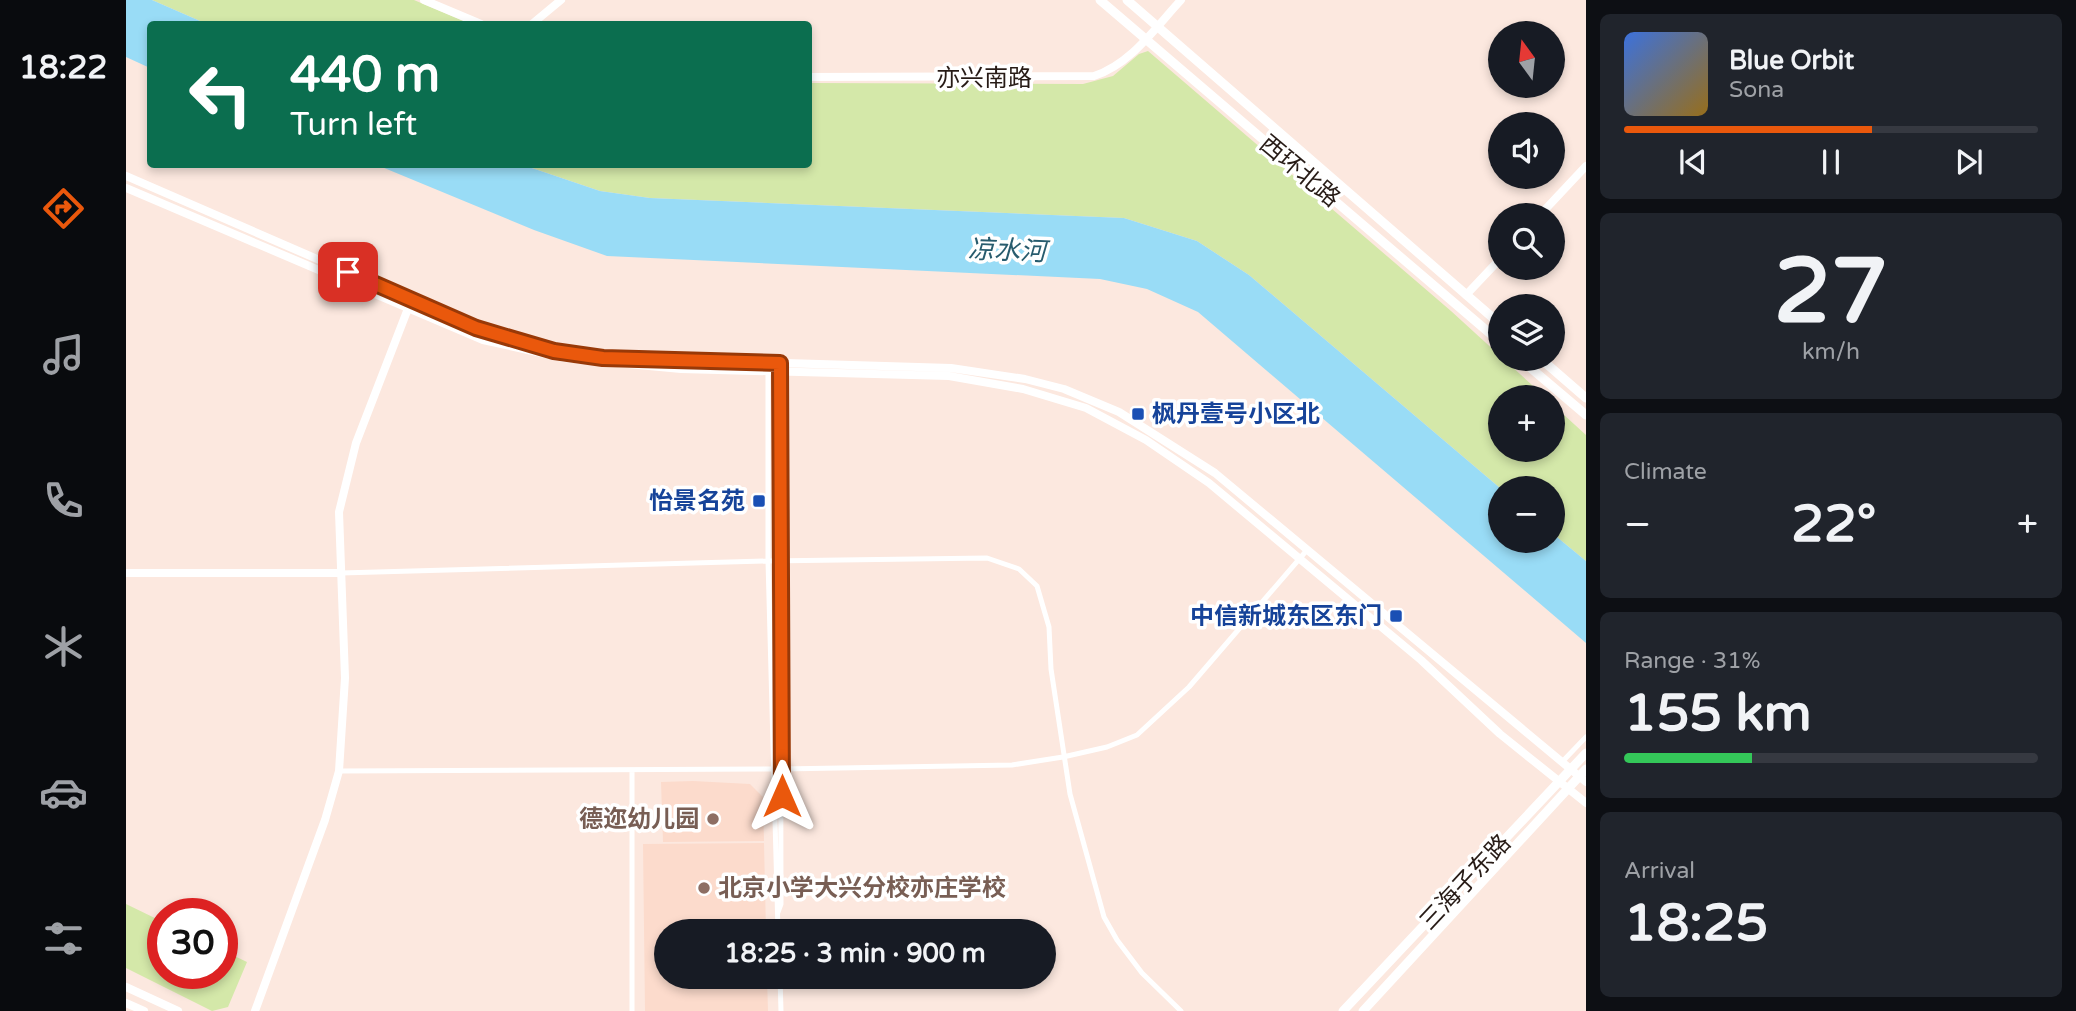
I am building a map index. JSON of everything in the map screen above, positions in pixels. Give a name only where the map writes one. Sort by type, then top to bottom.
[{"type":"main road","name":"西环北路","points":[[1100,0],[1488,332]]},
{"type":"main road","name":"西环北路","points":[[1128,0],[1488,314]]},
{"type":"main road","points":[[1534,371],[1586,415]]},
{"type":"main road","points":[[1555,371],[1586,398]]},
{"type":"main road","name":"三海子东路","points":[[1343,1011],[1586,753]]},
{"type":"main road","name":"三海子东路","points":[[1363,1011],[1584,776]]},
{"type":"street","points":[[424,0],[474,21]]},
{"type":"street","points":[[536,21],[561,0]]},
{"type":"street","name":"亦兴南路","points":[[812,77],[1094,76],[1112,70],[1126,60],[1181,0]]},
{"type":"street","points":[[1551,203],[1586,166]]},
{"type":"street","points":[[1584,776],[1562,762],[1215,473],[1174,444],[1119,412],[1064,389],[1026,379],[951,368],[603,358],[554,351],[476,328],[129,177],[127,188],[483,340],[564,358],[681,369],[948,376],[1023,389],[1086,408],[1146,440],[1191,470],[1421,660],[1500,734],[1586,803]]},
{"type":"street","points":[[1466,295],[1488,272]]},
{"type":"street","points":[[255,1011],[320,833],[339,771],[345,678],[339,512],[353,454],[412,300]]},
{"type":"street","points":[[768,363],[768,561],[778,919]]},
{"type":"street","points":[[778,912],[781,904],[782,769],[780,363]]},
{"type":"street","points":[[339,771],[1012,765],[1107,747],[1137,735],[1189,687],[1307,549]]},
{"type":"street","points":[[126,573],[341,573],[987,558],[1019,569],[1037,586],[1049,626],[1063,757],[1079,830],[1104,917],[1117,940],[1142,972],[1181,1011]]},
{"type":"street","points":[[1562,762],[1586,737]]},
{"type":"street","points":[[632,770],[632,1011]]},
{"type":"street","points":[[126,987],[177,1011]]},
{"type":"street","points":[[780,989],[780,1011]]},
{"type":"street","points":[[126,1003],[144,1011]]},
{"type":"shaded area","name":"德迩幼儿园","points":[[661,782],[750,784],[763,797],[764,841],[663,842]]},
{"type":"shaded area","name":"北京小学大兴分校亦庄学校","points":[[764,843],[766,919],[654,919],[654,989],[767,989],[768,1011],[645,1011],[643,844]]},
{"type":"green space","points":[[152,0],[414,0],[464,21],[200,21]]},
{"type":"green space","points":[[1148,51],[1488,345],[1488,371],[1517,371],[1532,385],[1488,385],[1488,462],[1565,462],[1565,416],[1586,435],[1586,561],[1565,544],[1565,476],[1488,478],[1249,275],[1197,241],[1124,218],[650,198],[600,191],[532,168],[812,168],[812,83],[1083,84],[1113,76],[1139,54]]},
{"type":"green space","points":[[126,904],[147,914],[147,978],[126,968]]},
{"type":"green space","points":[[238,958],[247,962],[238,983]]},
{"type":"green space","points":[[168,989],[236,989],[228,1007],[212,1011]]},
{"type":"water","points":[[126,0],[152,0],[200,21],[147,21],[147,67],[126,57]]},
{"type":"water","name":"凉水河","points":[[384,168],[532,168],[600,191],[650,198],[1124,218],[1197,241],[1249,275],[1488,478],[1488,553],[1565,553],[1565,544],[1586,561],[1586,643],[1198,312],[1147,289],[1100,279],[607,256],[534,230]]},
{"type":"place","name":"枫丹壹号小区北","points":[[1138,414]]},
{"type":"place","name":"怡景名苑","points":[[759,501]]},
{"type":"place","name":"中信新城东区东门","points":[[1396,616]]},
{"type":"place","name":"德迩幼儿园","points":[[713,819]]},
{"type":"place","name":"北京小学大兴分校亦庄学校","points":[[704,888]]},
{"type":"route","points":[[348,272],[476,328],[554,351],[603,358],[780,363],[782,796]]}]
